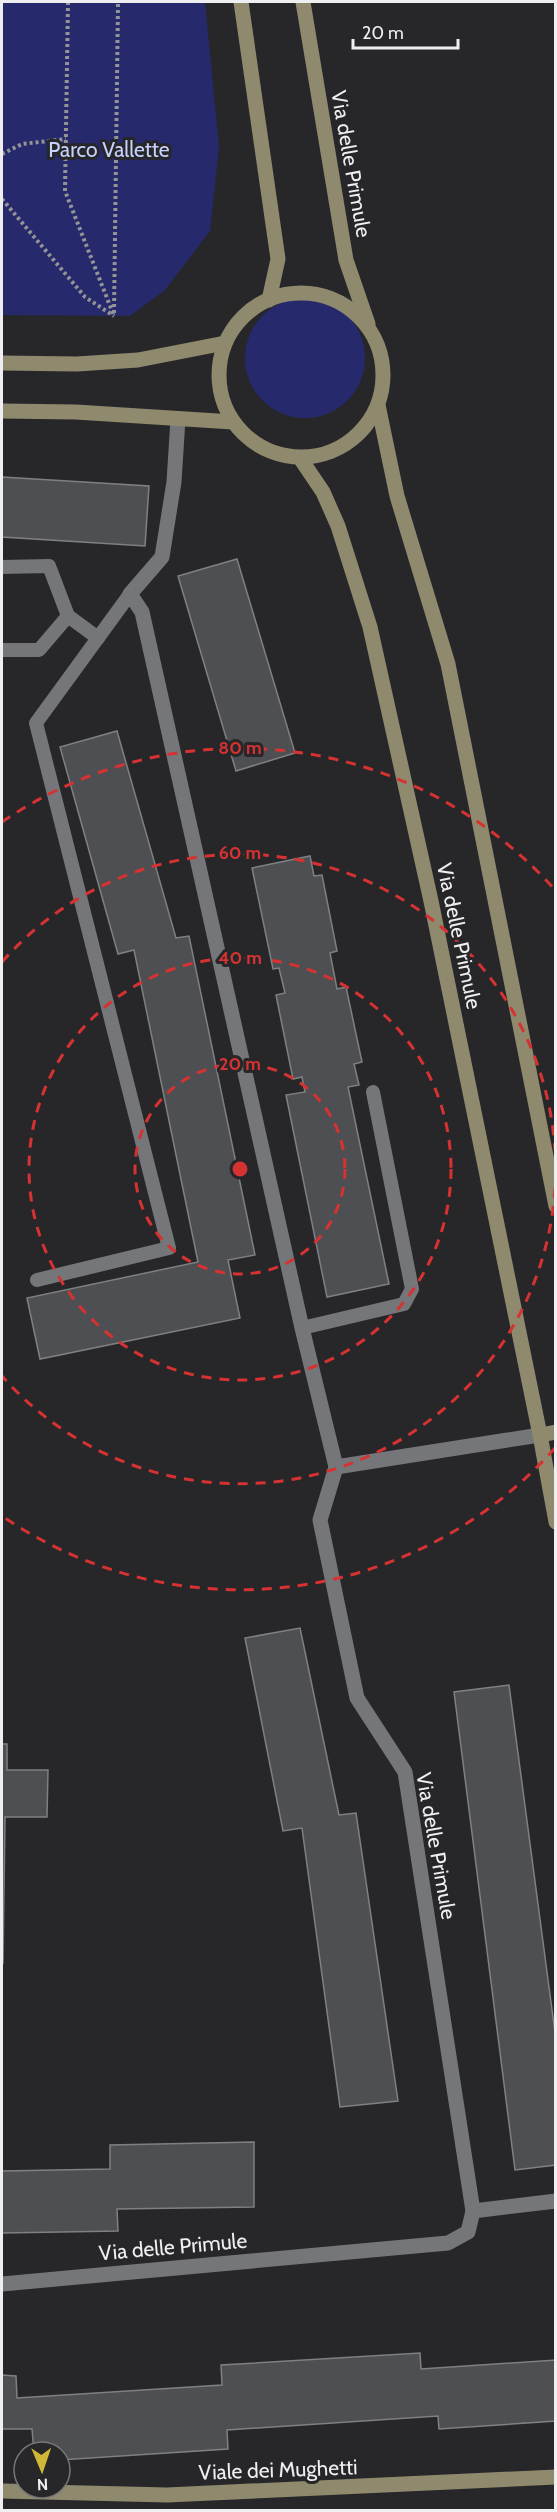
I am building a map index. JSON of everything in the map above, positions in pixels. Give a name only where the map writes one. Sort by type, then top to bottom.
[{"type":"main road","points":[[241,2],[278,259],[269,300]]},
{"type":"main road","name":"Via delle Primule","points":[[303,2],[346,260],[370,330]]},
{"type":"main road","points":[[304,293],[330,298],[352,311],[370,330],[381,354],[384,379],[378,405],[364,429],[342,447],[315,457],[300,458],[280,455],[260,448],[238,430],[223,406],[218,378],[225,343],[235,325],[254,307],[278,296],[304,293]]},
{"type":"main road","points":[[2,363],[77,364],[138,360],[225,343]]},
{"type":"main road","name":"Via delle Primule","points":[[378,405],[397,496],[448,664],[555,1206]]},
{"type":"main road","points":[[2,411],[76,412],[233,422]]},
{"type":"main road","name":"Via delle Primule","points":[[300,458],[323,492],[338,526],[370,627],[548,1433],[555,1522]]},
{"type":"main road","name":"Viale dei Mughetti","points":[[2,2492],[167,2496],[555,2477]]},
{"type":"street","points":[[178,418],[174,483],[162,557],[130,594],[142,612],[302,1328],[336,1467],[548,1433]]},
{"type":"street","name":"Via delle Primule","points":[[2,2284],[448,2243],[468,2232],[473,2211],[405,1772],[357,1698],[320,1520],[336,1467]]},
{"type":"street","points":[[473,2211],[555,2201]]},
{"type":"lane","points":[[2,567],[49,566],[68,616],[98,639]]},
{"type":"lane","points":[[37,1280],[169,1248],[36,723],[130,594]]},
{"type":"lane","points":[[2,650],[39,650],[68,616]]},
{"type":"lane","points":[[302,1328],[404,1304],[412,1289],[373,1092]]},
{"type":"path","points":[[68,2],[65,191],[114,316]]},
{"type":"path","points":[[114,316],[117,2]]},
{"type":"path","points":[[2,154],[21,144],[66,139]]},
{"type":"path","points":[[2,199],[85,297],[114,316]]},
{"type":"green space","name":"Parco Vallette","points":[[2,2],[205,2],[219,147],[210,231],[165,290],[130,316],[2,315]]},
{"type":"green space","points":[[305,298],[328,302],[348,315],[361,335],[365,358],[361,381],[348,401],[328,414],[305,418],[282,414],[262,401],[249,381],[245,358],[249,335],[262,315],[282,302]]},
{"type":"building","points":[[2,477],[149,486],[145,546],[2,537]]},
{"type":"building","points":[[237,559],[295,753],[236,771],[178,576]]},
{"type":"building","points":[[117,731],[176,938],[189,936],[255,1255],[228,1260],[240,1318],[40,1359],[27,1298],[198,1262],[134,950],[118,954],[60,747]]},
{"type":"building","points":[[310,856],[314,876],[322,875],[337,951],[330,953],[337,989],[346,987],[362,1062],[354,1064],[359,1085],[348,1087],[389,1284],[327,1297],[286,1095],[305,1092],[302,1077],[293,1079],[276,995],[285,993],[279,968],[273,969],[252,868]]},
{"type":"building","points":[[300,1628],[339,1815],[356,1813],[398,2101],[340,2107],[302,1828],[283,1831],[245,1638]]},
{"type":"building","points":[[509,1685],[556,2040],[556,2165],[515,2170],[454,1692]]},
{"type":"building","points":[[2,1744],[7,1744],[7,1770],[48,1770],[47,1817],[5,1817],[3,1963],[2,1963]]},
{"type":"building","points":[[254,2142],[254,2207],[117,2209],[118,2231],[2,2233],[2,2171],[110,2169],[110,2145]]},
{"type":"building","points":[[420,2353],[421,2369],[556,2360],[556,2421],[439,2429],[438,2416],[227,2430],[228,2449],[72,2459],[72,2440],[33,2440],[32,2429],[2,2429],[2,2375],[16,2376],[17,2398],[222,2385],[221,2365]]},
{"type":"tram line","points":[[546,2510],[556,2510]]}]
